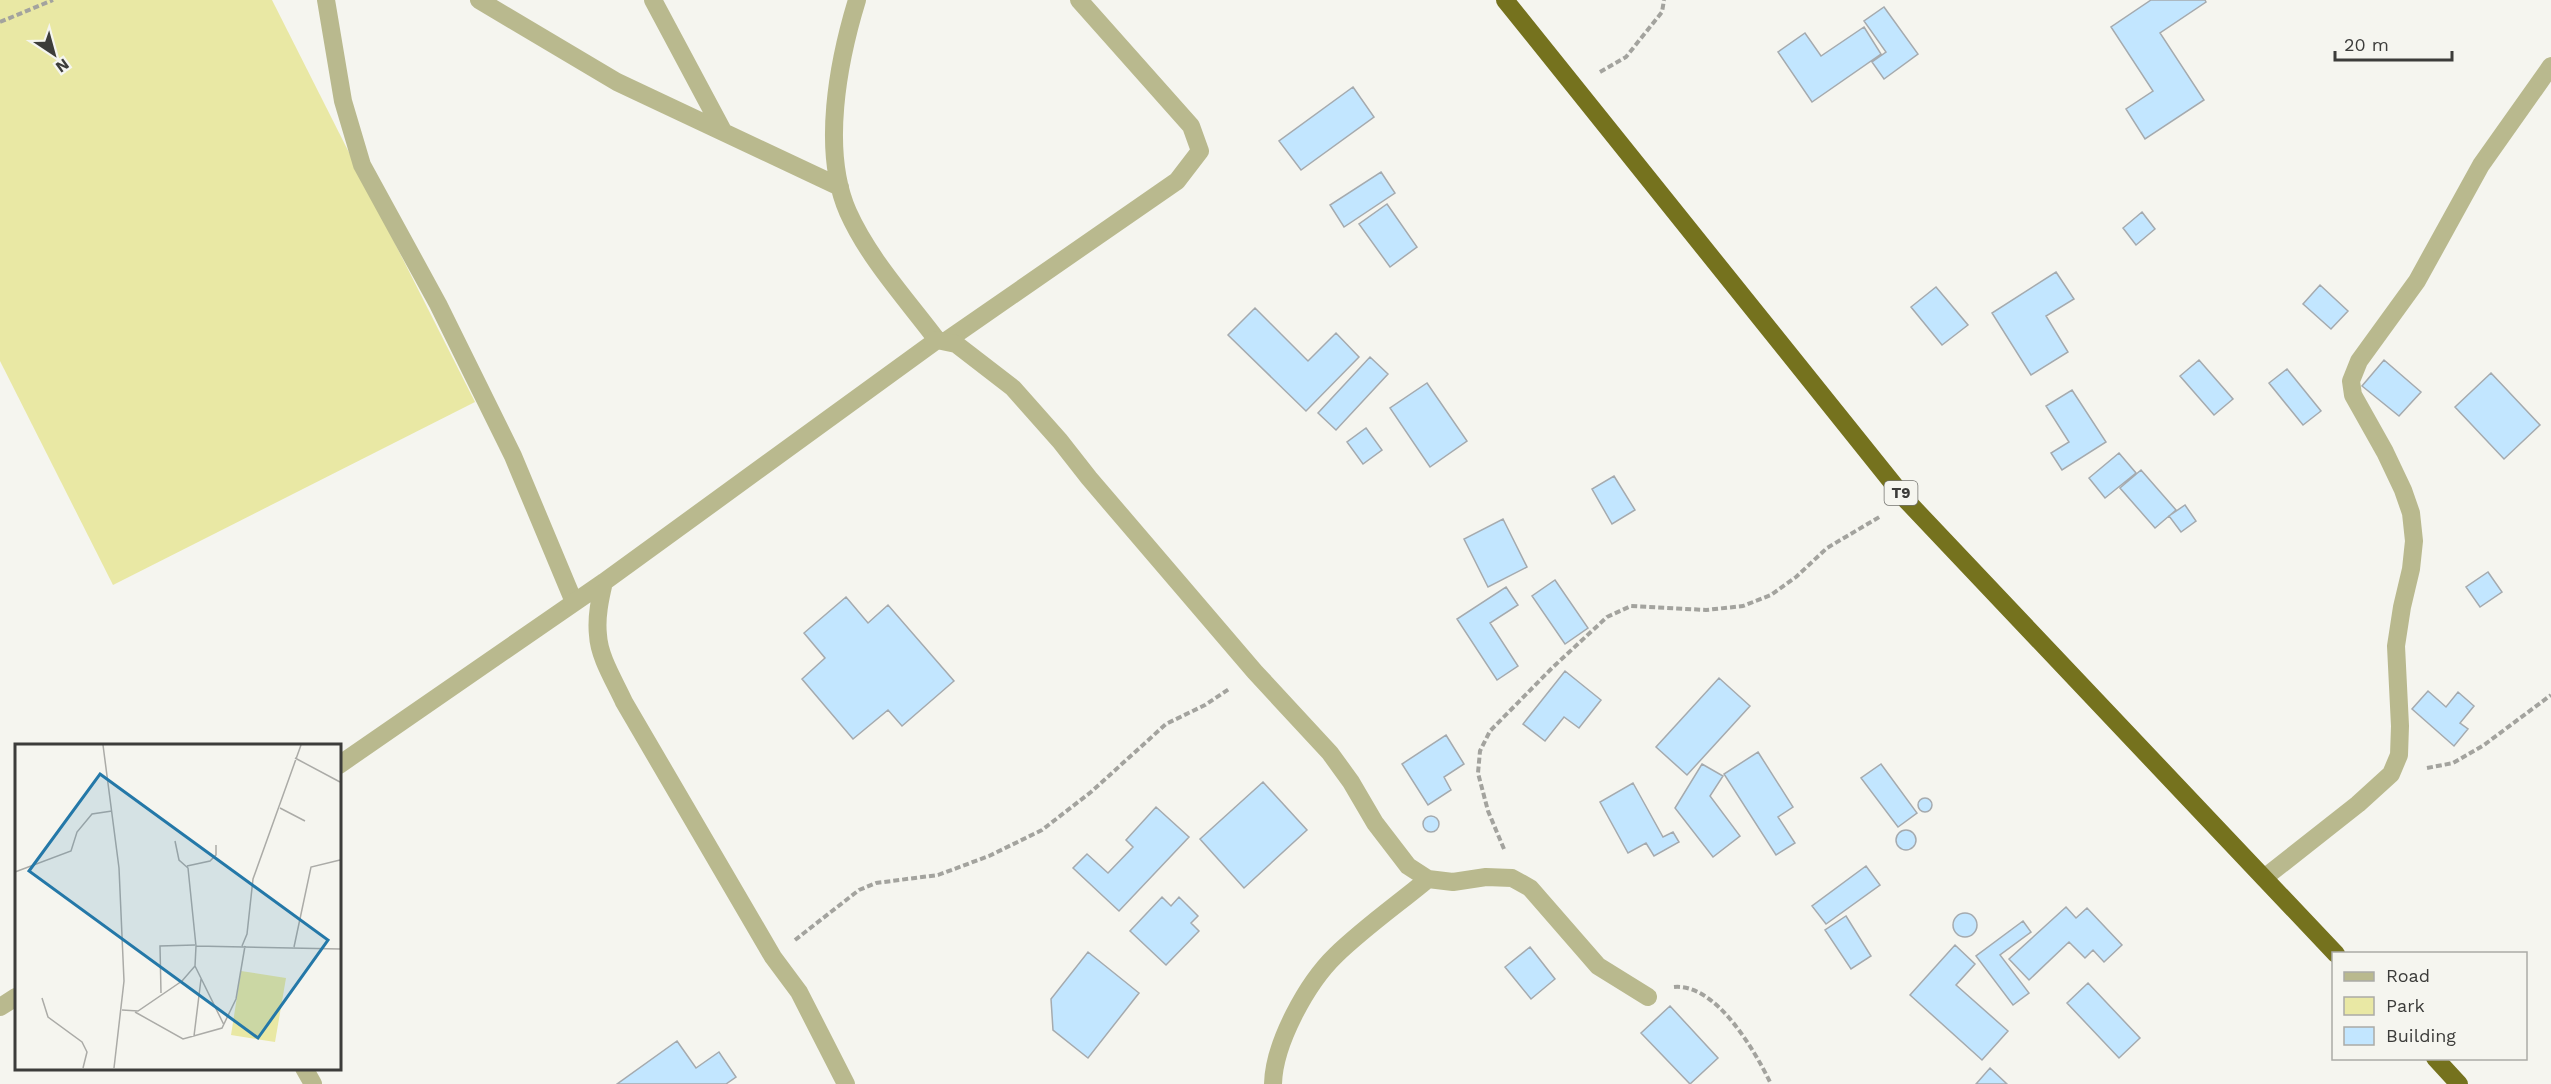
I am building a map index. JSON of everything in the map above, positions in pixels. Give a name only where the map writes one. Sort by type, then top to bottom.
[{"type":"highway","name":"T9","points":[[1505,0],[1907,501],[2334,952]]},
{"type":"highway","points":[[2436,1060],[2459,1084]]},
{"type":"street","points":[[326,0],[343,102],[362,165],[438,304],[513,456],[574,602]]},
{"type":"street","points":[[478,0],[617,82],[840,187]]},
{"type":"street","points":[[652,0],[723,131]]},
{"type":"street","points":[[857,0],[841,66],[833,126],[840,187],[848,212],[868,248],[941,340],[956,344],[1013,388],[1255,672],[1330,753],[1376,823],[1408,866],[1428,879],[1453,882],[1486,876],[1512,878],[1530,888],[1598,966],[1648,997]]},
{"type":"street","points":[[340,764],[603,582],[941,340],[1177,181],[1200,151],[1191,126],[1079,0]]},
{"type":"street","points":[[2264,878],[2358,804],[2391,774],[2399,755],[2396,646],[2402,607],[2412,569],[2414,541],[2410,513],[2403,490],[2354,395],[2351,381],[2359,361],[2417,281],[2481,165],[2551,66]]},
{"type":"street","points":[[603,582],[598,614],[598,637],[606,663],[624,702],[773,957],[800,992],[846,1084]]},
{"type":"street","points":[[1273,1084],[1273,1073],[1283,1038],[1306,993],[1335,956],[1428,879]]},
{"type":"street","points":[[0,1007],[15,998]]},
{"type":"street","points":[[305,1069],[313,1084]]},
{"type":"path","points":[[0,22],[53,0]]},
{"type":"path","points":[[1573,87],[1626,57],[1662,12],[1664,0]]},
{"type":"path","points":[[1512,878],[1506,854],[1488,811],[1478,773],[1480,751],[1490,732],[1552,668],[1607,617],[1631,606],[1706,610],[1743,606],[1771,596],[1796,577],[1827,548],[1907,501]]},
{"type":"path","points":[[773,957],[859,890],[876,883],[938,875],[989,856],[1042,830],[1091,792],[1166,724],[1205,705],[1255,672]]},
{"type":"path","points":[[2391,774],[2453,763],[2484,745],[2551,695]]},
{"type":"path","points":[[1648,997],[1671,987],[1686,986],[1708,998],[1732,1021],[1771,1084]]},
{"type":"green space","points":[[0,0],[272,0],[475,402],[113,585],[0,361]]},
{"type":"building","points":[[2151,0],[2205,0],[2206,2],[2160,33],[2204,100],[2145,139],[2126,109],[2153,91],[2111,27]]},
{"type":"building","points":[[1884,7],[1918,54],[1884,79],[1872,62],[1886,52],[1864,21]]},
{"type":"building","points":[[1864,27],[1881,54],[1812,102],[1778,52],[1805,33],[1821,56]]},
{"type":"building","points":[[1353,87],[1374,117],[1301,170],[1279,141]]},
{"type":"building","points":[[1381,172],[1395,193],[1344,227],[1330,205]]},
{"type":"building","points":[[1387,204],[1417,247],[1390,267],[1359,224]]},
{"type":"building","points":[[2142,212],[2155,229],[2136,245],[2123,228]]},
{"type":"building","points":[[2056,272],[2074,299],[2046,316],[2068,352],[2031,375],[1992,313]]},
{"type":"building","points":[[2320,285],[2348,311],[2331,329],[2303,304]]},
{"type":"building","points":[[1936,287],[1968,325],[1942,345],[1911,307]]},
{"type":"building","points":[[1255,308],[1308,361],[1336,333],[1359,357],[1306,411],[1228,335]]},
{"type":"building","points":[[1370,357],[1388,374],[1336,430],[1318,413]]},
{"type":"building","points":[[2199,360],[2233,399],[2214,415],[2180,376]]},
{"type":"building","points":[[2384,360],[2421,392],[2399,416],[2362,386]]},
{"type":"building","points":[[2287,369],[2321,411],[2303,425],[2269,383]]},
{"type":"building","points":[[2491,373],[2540,425],[2504,459],[2455,407]]},
{"type":"building","points":[[1427,383],[1467,441],[1430,467],[1390,408]]},
{"type":"building","points":[[2072,390],[2106,442],[2062,470],[2051,453],[2069,442],[2046,406]]},
{"type":"building","points":[[1366,428],[1382,450],[1363,464],[1347,442]]},
{"type":"building","points":[[2119,453],[2136,473],[2105,498],[2089,478]]},
{"type":"building","points":[[2141,470],[2176,510],[2155,528],[2120,488]]},
{"type":"building","points":[[1614,476],[1635,510],[1612,524],[1592,489]]},
{"type":"building","points":[[2185,505],[2196,521],[2181,532],[2169,516]]},
{"type":"building","points":[[1503,519],[1527,567],[1488,587],[1464,539]]},
{"type":"building","points":[[2488,572],[2502,592],[2480,607],[2466,587]]},
{"type":"building","points":[[1555,580],[1588,628],[1565,644],[1532,596]]},
{"type":"building","points":[[1506,587],[1518,605],[1490,623],[1518,666],[1497,680],[1457,619]]},
{"type":"building","points":[[846,597],[868,623],[888,605],[954,681],[902,726],[888,710],[853,739],[802,679],[825,658],[804,633]]},
{"type":"building","points":[[1565,671],[1601,700],[1579,728],[1564,717],[1545,741],[1523,724]]},
{"type":"building","points":[[1719,678],[1750,706],[1687,775],[1656,747]]},
{"type":"building","points":[[2428,691],[2446,707],[2458,692],[2474,706],[2460,723],[2468,729],[2454,746],[2412,709]]},
{"type":"building","points":[[1446,735],[1464,764],[1444,777],[1451,790],[1428,805],[1402,764]]},
{"type":"building","points":[[1758,752],[1793,807],[1778,817],[1795,843],[1776,855],[1724,774]]},
{"type":"building","points":[[1702,764],[1723,776],[1710,796],[1740,836],[1713,857],[1675,808]]},
{"type":"building","points":[[1881,764],[1917,813],[1898,827],[1861,778]]},
{"type":"building","points":[[1263,782],[1307,830],[1244,888],[1200,839]]},
{"type":"building","points":[[1633,783],[1663,837],[1673,832],[1679,842],[1654,856],[1646,843],[1628,853],[1600,802]]},
{"type":"building","points":[[1922,798],[1928,798],[1932,805],[1928,812],[1922,812],[1918,808],[1918,802]]},
{"type":"building","points":[[1156,807],[1189,837],[1119,911],[1073,868],[1087,854],[1108,873],[1133,847],[1126,840]]},
{"type":"building","points":[[1428,816],[1434,816],[1439,824],[1437,830],[1428,832],[1423,827],[1423,821]]},
{"type":"building","points":[[1906,830],[1913,833],[1916,840],[1913,847],[1906,850],[1899,847],[1896,840],[1899,833]]},
{"type":"building","points":[[1866,866],[1880,885],[1826,924],[1812,906]]},
{"type":"building","points":[[1162,897],[1171,906],[1179,897],[1198,916],[1191,923],[1199,931],[1166,965],[1130,931]]},
{"type":"building","points":[[2066,907],[2076,918],[2087,908],[2122,945],[2104,962],[2093,950],[2085,958],[2069,942],[2029,980],[2009,959]]},
{"type":"building","points":[[1965,913],[1973,917],[1977,925],[1973,933],[1965,937],[1957,933],[1953,925],[1957,917]]},
{"type":"building","points":[[1846,916],[1871,956],[1851,969],[1825,930]]},
{"type":"building","points":[[2023,921],[2031,932],[2000,955],[2029,993],[2013,1005],[1976,956]]},
{"type":"building","points":[[1955,945],[1975,964],[1956,985],[2008,1031],[1982,1060],[1910,995]]},
{"type":"building","points":[[1530,947],[1555,979],[1531,999],[1505,967]]},
{"type":"building","points":[[1088,952],[1139,993],[1088,1058],[1053,1030],[1051,999]]},
{"type":"building","points":[[2088,983],[2140,1038],[2119,1058],[2067,1003]]},
{"type":"building","points":[[1670,1006],[1718,1058],[1690,1084],[1641,1033]]},
{"type":"building","points":[[677,1041],[696,1068],[719,1052],[736,1077],[726,1084],[617,1084]]},
{"type":"building","points":[[1990,1068],[2007,1084],[1976,1084]]}]
